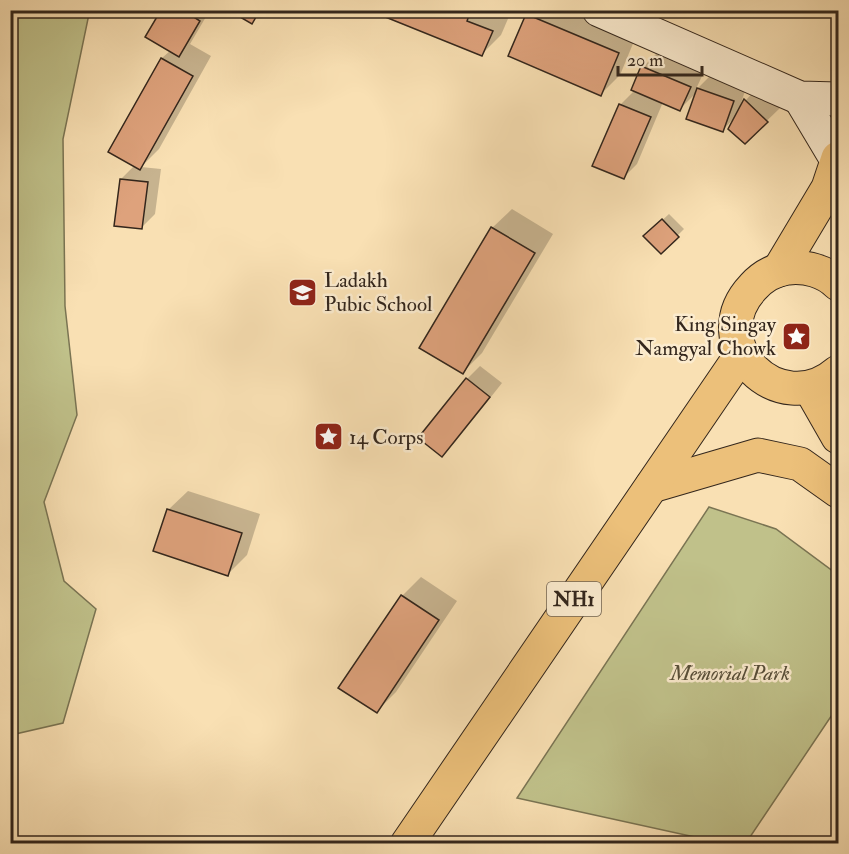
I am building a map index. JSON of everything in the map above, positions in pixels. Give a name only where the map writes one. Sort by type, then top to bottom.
[{"type":"main road","points":[[834,169],[833,216],[838,224]]},
{"type":"main road","points":[[779,270],[834,169]]},
{"type":"main road","points":[[838,284],[816,270],[798,267],[779,270],[760,279],[745,294],[737,314],[735,334],[741,355],[753,372],[770,383],[789,389],[810,388],[829,381],[838,372]]},
{"type":"main road","name":"NH1","points":[[407,843],[741,355]]},
{"type":"main road","points":[[810,388],[838,437]]},
{"type":"main road","points":[[652,486],[758,455],[800,464],[838,491]]},
{"type":"street","points":[[599,10],[800,98],[838,99]]},
{"type":"street","points":[[800,98],[834,169]]},
{"type":"green space","points":[[88,10],[63,139],[65,306],[77,415],[44,502],[64,581],[96,609],[63,723],[11,735],[11,11]]},
{"type":"green space","name":"Memorial Park","points":[[709,507],[776,529],[838,575],[838,706],[746,843],[722,843],[517,798]]},
{"type":"building","points":[[161,10],[183,10],[200,21],[179,57],[145,37]]},
{"type":"building","points":[[228,10],[260,10],[252,24]]},
{"type":"building","points":[[368,10],[471,10],[467,21],[493,31],[482,56]]},
{"type":"building","points":[[526,14],[619,53],[601,96],[508,56]]},
{"type":"building","points":[[161,58],[193,76],[140,170],[108,152]]},
{"type":"building","points":[[641,66],[691,87],[680,111],[631,90]]},
{"type":"building","points":[[697,88],[734,101],[723,132],[686,119]]},
{"type":"building","points":[[744,99],[768,122],[745,144],[728,129]]},
{"type":"building","points":[[619,104],[651,117],[624,179],[592,166]]},
{"type":"building","points":[[120,179],[148,182],[142,229],[114,226]]},
{"type":"building","points":[[662,219],[679,237],[661,254],[643,236]]},
{"type":"building","points":[[491,227],[535,253],[463,374],[419,348]]},
{"type":"building","points":[[466,378],[490,397],[442,457],[418,438]]},
{"type":"building","points":[[167,509],[242,533],[228,576],[153,551]]},
{"type":"building","points":[[401,595],[439,620],[377,713],[338,688]]},
{"type":"place","name":"Ladakh Pubic School","points":[[303,292]]},
{"type":"place","name":"King Singay Namgyal Chowk","points":[[797,336]]},
{"type":"place","name":"14 Corps","points":[[328,437]]}]
